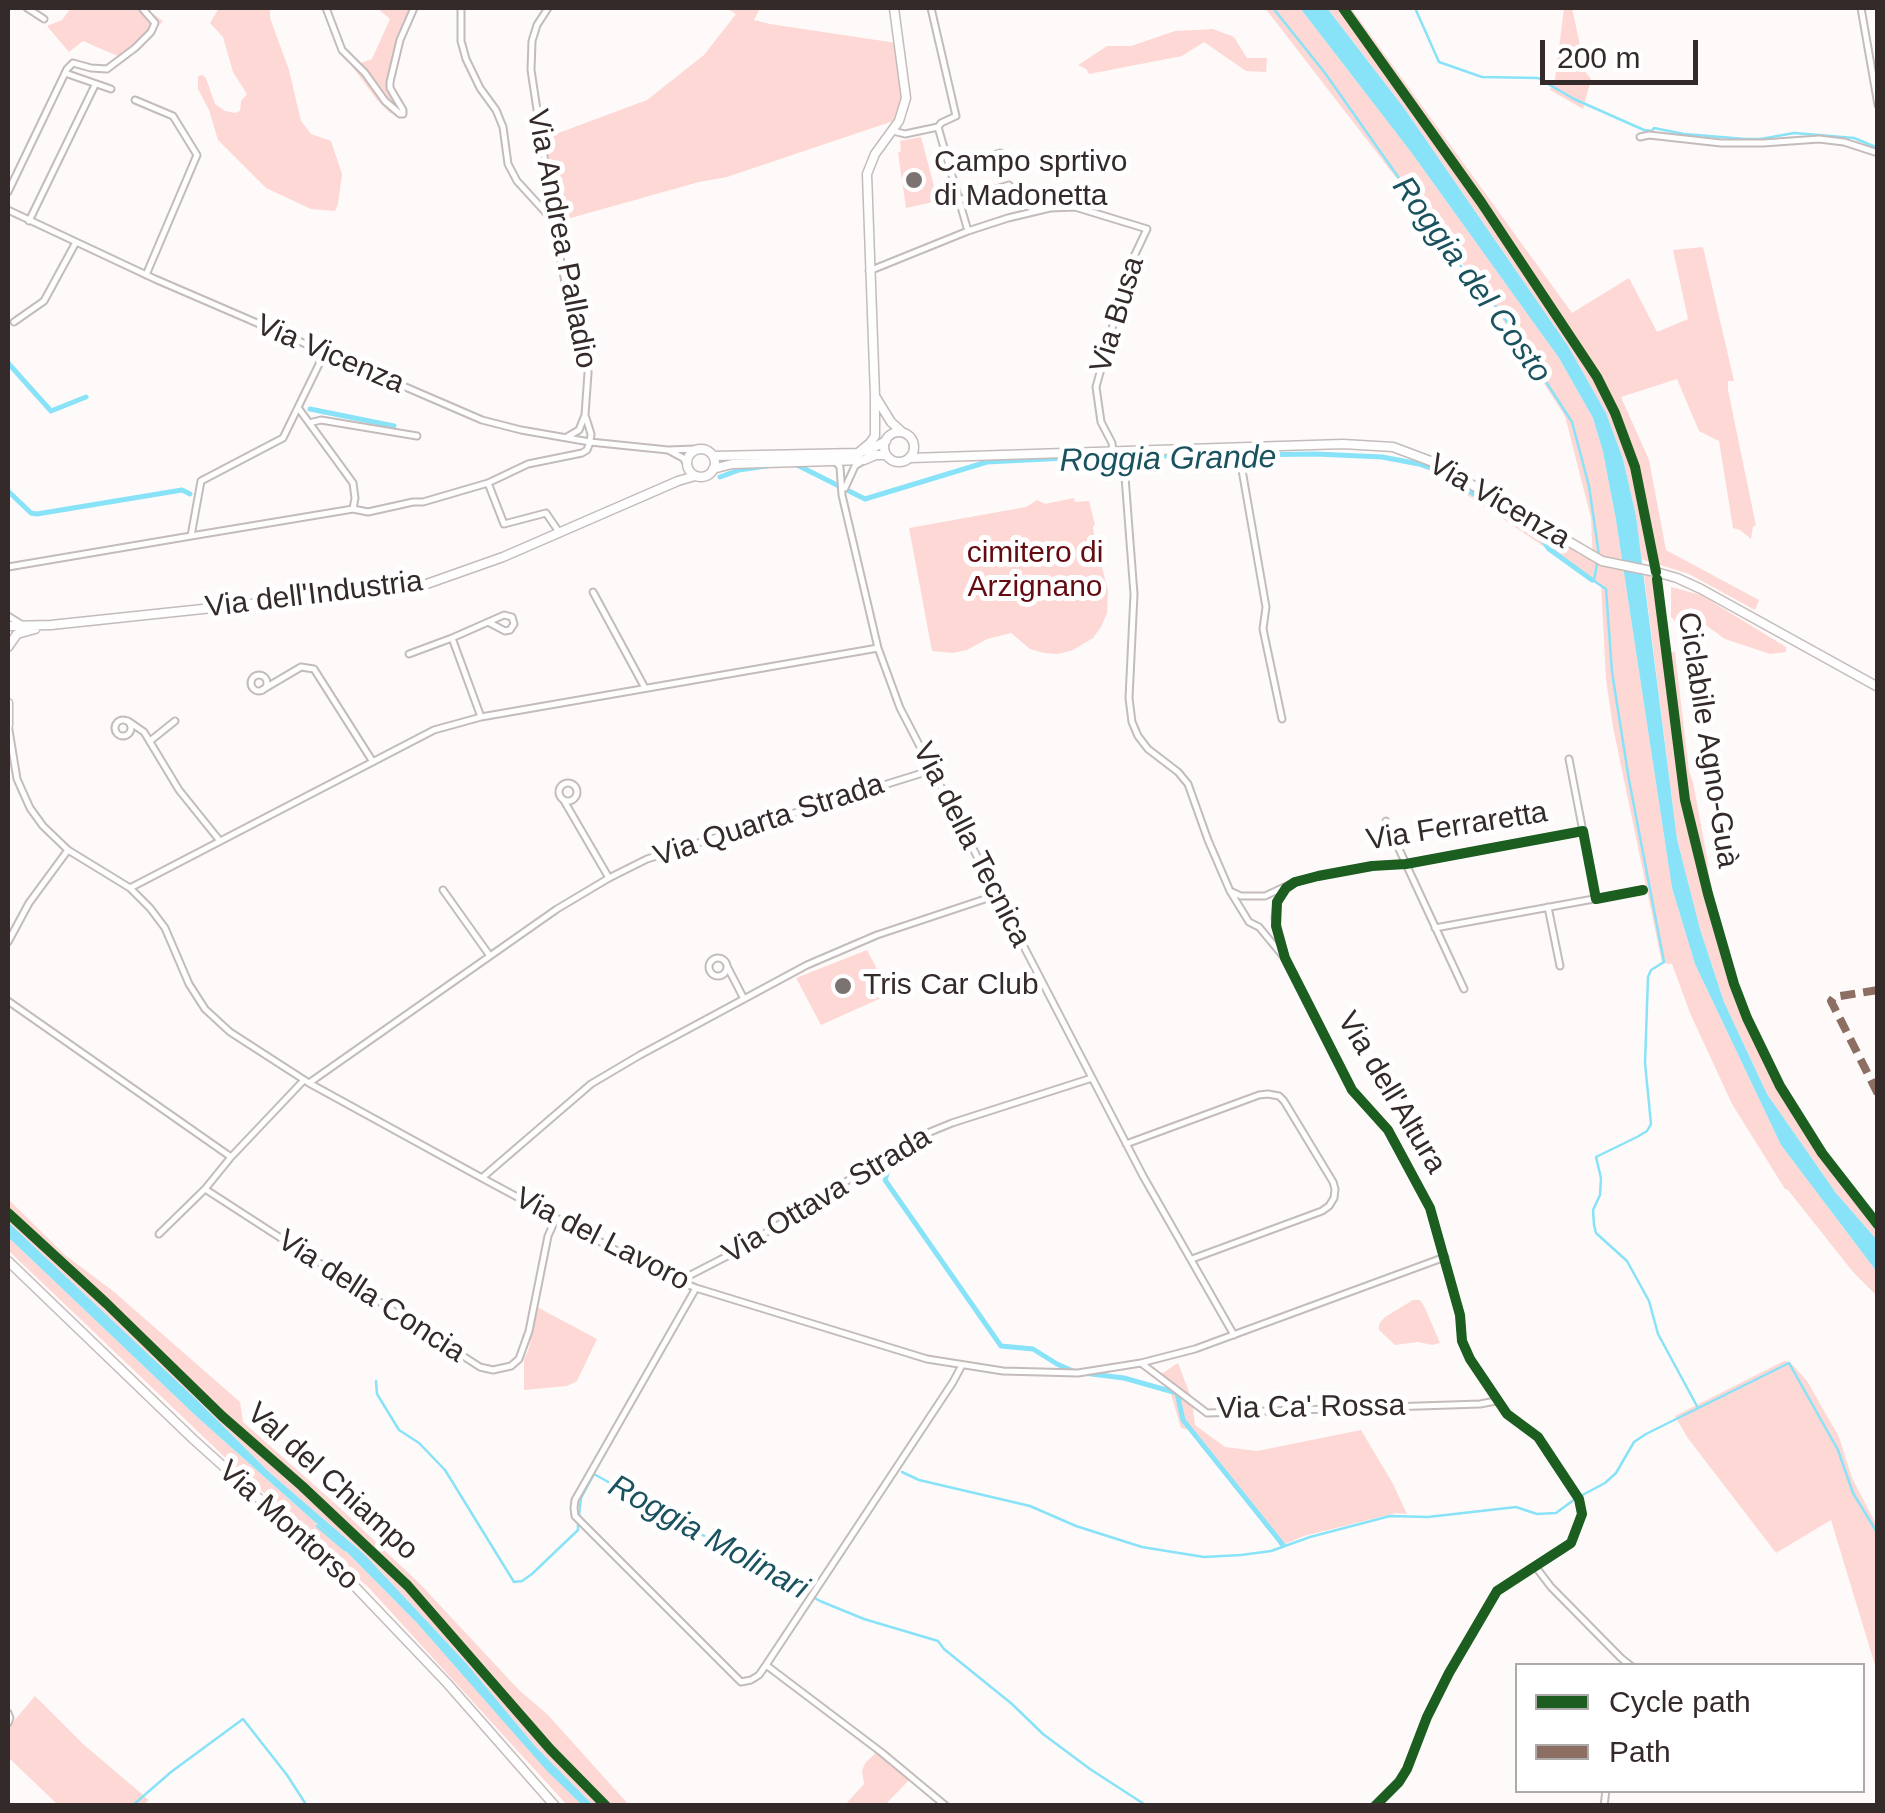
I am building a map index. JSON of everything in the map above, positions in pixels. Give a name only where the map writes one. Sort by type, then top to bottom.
[{"type":"main road","points":[[861,456],[875,436],[876,396],[866,174],[875,154],[893,132],[906,98],[894,8]]},
{"type":"main road","points":[[876,396],[891,422],[902,432]]},
{"type":"main road","points":[[876,396],[888,438],[886,455]]},
{"type":"main road","name":"Via Vicenza","points":[[695,476],[706,476],[713,469],[732,464],[835,461],[861,456],[902,432],[920,450],[941,456]]},
{"type":"main road","points":[[910,458],[914,444]]},
{"type":"main road","name":"Via Vicenza","points":[[696,449],[713,456],[886,455],[898,462],[941,456],[1238,447],[1393,447],[1434,462],[1602,561],[1654,571],[1701,589],[1878,688]]},
{"type":"main road","points":[[678,481],[689,455],[696,449]]},
{"type":"main road","points":[[713,456],[713,469]]},
{"type":"main road","points":[[687,466],[695,476]]},
{"type":"main road","name":"Via dell'Industria","points":[[8,626],[51,625],[421,586],[503,557],[695,476]]},
{"type":"main road","name":"Via dell'Industria","points":[[8,648],[18,634],[51,625]]},
{"type":"main road","points":[[8,703],[8,725]]},
{"type":"main road","name":"Via Montorso","points":[[8,1261],[193,1439],[343,1574],[447,1683],[555,1806]]},
{"type":"street","points":[[27,8],[44,19]]},
{"type":"street","points":[[8,192],[11,176],[72,63],[107,69],[135,48],[155,23],[142,8]]},
{"type":"street","points":[[326,8],[342,50],[386,101],[404,114],[390,82],[400,40],[414,8]]},
{"type":"street","points":[[461,8],[461,41],[466,59],[496,110],[508,164],[517,181],[554,217]]},
{"type":"street","name":"Via Andrea Palladio","points":[[548,8],[532,41],[531,70],[570,301],[587,354],[585,415]]},
{"type":"street","points":[[893,132],[905,134],[938,127],[956,112],[931,8]]},
{"type":"street","points":[[1861,8],[1878,106]]},
{"type":"street","points":[[65,73],[110,89]]},
{"type":"street","points":[[29,221],[95,85]]},
{"type":"street","points":[[135,100],[173,116],[197,154],[146,274]]},
{"type":"street","points":[[938,127],[968,231]]},
{"type":"street","points":[[1640,137],[1764,144],[1819,139],[1878,153]]},
{"type":"street","points":[[950,168],[1000,152]]},
{"type":"street","points":[[960,200],[1009,185]]},
{"type":"street","name":"Via Busa","points":[[870,271],[968,231],[1050,208],[1076,207],[1147,230],[1129,267],[1096,387],[1101,422],[1118,451]]},
{"type":"street","name":"Via Vicenza","points":[[8,210],[482,420],[579,441],[696,449]]},
{"type":"street","points":[[14,322],[44,301],[76,243]]},
{"type":"street","points":[[191,536],[201,480],[284,438],[325,352]]},
{"type":"street","points":[[299,409],[353,483],[353,510]]},
{"type":"street","points":[[579,441],[585,415]]},
{"type":"street","points":[[8,567],[423,502],[488,483],[528,464],[582,453],[591,434],[585,415]]},
{"type":"street","points":[[309,423],[320,420],[417,436]]},
{"type":"street","points":[[564,438],[579,430]]},
{"type":"street","points":[[1238,447],[1266,607],[1263,629],[1282,719]]},
{"type":"street","points":[[668,450],[678,454],[687,466]]},
{"type":"street","name":"Via dell'Altura","points":[[1118,451],[1134,594],[1129,698],[1132,722],[1148,749],[1188,784],[1230,891],[1249,922],[1259,927],[1285,958]]},
{"type":"street","points":[[842,496],[861,456]]},
{"type":"street","name":"Via della Tecnica","points":[[835,461],[840,467],[842,496],[878,648],[900,708],[1126,1144],[1234,1335]]},
{"type":"street","points":[[488,483],[504,524],[546,513],[559,532]]},
{"type":"street","points":[[593,592],[646,688]]},
{"type":"street","points":[[409,654],[506,614],[514,619],[512,628],[505,631],[488,622]]},
{"type":"street","points":[[8,616],[24,625]]},
{"type":"street","points":[[452,638],[481,717]]},
{"type":"street","points":[[130,888],[434,730],[481,717],[878,648]]},
{"type":"street","points":[[280,680],[254,677],[251,684],[255,690],[262,690],[280,680],[301,667],[314,669],[372,762]]},
{"type":"street","points":[[262,676],[267,682],[262,690]]},
{"type":"street","points":[[144,732],[126,735],[117,733],[115,726],[120,720],[144,732],[179,790],[220,841]]},
{"type":"street","points":[[150,741],[175,721]]},
{"type":"street","points":[[126,735],[131,729],[128,722]]},
{"type":"street","name":"Via del Lavoro","points":[[8,725],[18,779],[30,808],[43,826],[68,850],[130,888],[150,908],[165,928],[188,984],[230,1032],[306,1081],[677,1282],[927,1359],[1038,1374],[1141,1363],[1195,1349],[1445,1257]]},
{"type":"street","name":"Via Ferraretta","points":[[1568,760],[1596,898]]},
{"type":"street","name":"Via del Lavoro","points":[[8,769],[18,779]]},
{"type":"street","name":"Via Quarta Strada","points":[[159,1234],[306,1081],[608,878],[646,859],[932,770]]},
{"type":"street","points":[[570,815],[576,790],[567,783],[559,790],[570,815],[608,878]]},
{"type":"street","points":[[563,799],[574,798]]},
{"type":"street","name":"Via Ferraretta","points":[[1386,821],[1464,989]]},
{"type":"street","name":"Via Ferraretta","points":[[1265,896],[1295,882],[1358,868],[1406,864],[1583,831]]},
{"type":"street","points":[[8,942],[29,904],[68,850]]},
{"type":"street","points":[[1276,908],[1286,888]]},
{"type":"street","points":[[443,890],[490,956]]},
{"type":"street","points":[[1435,928],[1643,890]]},
{"type":"street","points":[[1230,891],[1241,896],[1265,896],[1276,908]]},
{"type":"street","points":[[482,1178],[591,1084],[640,1055],[808,965],[877,935],[997,895]]},
{"type":"street","points":[[1245,912],[1254,897]]},
{"type":"street","name":"Via dell'Altura","points":[[1276,908],[1285,958],[1352,1090],[1380,1119],[1430,1208],[1460,1315],[1462,1341],[1470,1359],[1506,1414],[1538,1436],[1579,1499],[1582,1514],[1571,1543],[1535,1566]]},
{"type":"street","points":[[1548,908],[1560,966]]},
{"type":"street","points":[[1259,927],[1275,918]]},
{"type":"street","points":[[734,978],[711,973],[710,962],[720,959],[726,965],[734,978],[744,999]]},
{"type":"street","points":[[719,976],[724,974],[726,965]]},
{"type":"street","points":[[8,1000],[231,1157]]},
{"type":"street","name":"Via Ottava Strada","points":[[677,1282],[737,1251],[913,1139],[1092,1078]]},
{"type":"street","points":[[1126,1144],[1258,1095],[1279,1096],[1333,1182],[1334,1198],[1322,1212],[1191,1260]]},
{"type":"street","name":"Via della Concia","points":[[204,1189],[480,1367],[492,1370],[512,1366],[520,1359],[548,1236],[556,1218]]},
{"type":"street","points":[[696,1288],[575,1500],[575,1516],[740,1682],[751,1680],[766,1666],[961,1366]]},
{"type":"street","name":"Via Ca' Rossa","points":[[1141,1363],[1207,1413],[1496,1401]]},
{"type":"street","points":[[1375,1806],[1408,1769],[1426,1717],[1498,1590],[1535,1566],[1550,1587],[1627,1663]]},
{"type":"street","points":[[766,1666],[946,1806]]},
{"type":"street","points":[[8,1713],[8,1723]]},
{"type":"green space","points":[[71,8],[145,8],[163,21],[124,62],[83,41],[69,52],[47,26],[62,20]]},
{"type":"green space","points":[[219,8],[270,8],[301,121],[311,134],[331,141],[342,174],[335,211],[311,209],[266,188],[218,140],[198,89],[198,76],[206,78],[215,104],[225,111],[240,111],[247,94],[233,72],[223,37],[210,23]]},
{"type":"green space","points":[[377,8],[413,8],[404,26],[389,87],[404,111],[399,114],[390,113],[377,100],[352,66],[372,59],[390,19]]},
{"type":"green space","points":[[726,8],[760,8],[754,20],[770,24],[903,44],[909,108],[905,117],[727,177],[560,221],[545,138],[647,100],[704,55],[736,14]]},
{"type":"green space","points":[[1265,8],[1300,8],[1411,152],[1559,358],[1593,418],[1616,520],[1672,888],[1695,964],[1781,1145],[1877,1272],[1877,1296],[1785,1189],[1732,1104],[1672,964],[1662,963],[1613,727],[1601,585],[1457,488],[1460,484],[1593,561],[1591,518],[1565,416],[1486,294]]},
{"type":"green space","points":[[1327,8],[1351,8],[1572,313],[1629,278],[1657,332],[1688,319],[1673,250],[1703,247],[1734,381],[1728,381],[1728,390],[1756,526],[1751,539],[1733,528],[1719,441],[1699,431],[1677,379],[1621,397],[1649,460],[1666,550],[1759,600],[1755,610],[1689,574],[1641,559],[1623,459],[1606,413],[1568,346],[1404,108]]},
{"type":"green space","points":[[1564,8],[1572,8],[1586,73],[1591,79],[1583,109],[1550,90],[1555,80]]},
{"type":"green space","points":[[1213,29],[1234,37],[1247,58],[1267,58],[1266,72],[1246,71],[1204,42],[1182,56],[1089,74],[1078,65],[1107,46],[1131,46],[1175,31]]},
{"type":"green space","points":[[921,137],[938,201],[906,208],[898,153],[900,141]]},
{"type":"green space","name":"cimitero di Arzignano","points":[[1074,498],[1075,502],[1089,501],[1108,591],[1107,613],[1093,638],[1058,654],[1030,649],[1011,633],[987,639],[967,650],[932,651],[909,528],[1026,507],[1037,500],[1045,504]]},
{"type":"green space","points":[[1644,575],[1654,577],[1665,661],[1667,653],[1675,652],[1689,771],[1707,858],[1709,878],[1705,886],[1720,954],[1774,1084],[1877,1222],[1877,1240],[1836,1193],[1767,1094],[1724,1002],[1677,839]]},
{"type":"green space","points":[[1671,587],[1701,595],[1786,647],[1786,652],[1770,654],[1725,639],[1707,626],[1688,620],[1676,622],[1671,617]]},
{"type":"green space","name":"Tris Car Club","points":[[867,950],[890,994],[821,1025],[796,978]]},
{"type":"green space","points":[[8,1199],[65,1255],[113,1291],[240,1402],[243,1422],[421,1585],[629,1805],[593,1805],[535,1746],[466,1663],[364,1554],[269,1472],[8,1222]]},
{"type":"green space","points":[[8,1237],[196,1416],[334,1539],[417,1623],[582,1805],[567,1805],[370,1589],[233,1465],[8,1250]]},
{"type":"green space","points":[[1413,1300],[1420,1300],[1440,1343],[1395,1345],[1379,1330],[1385,1317]]},
{"type":"green space","points":[[537,1307],[597,1339],[577,1381],[567,1386],[524,1390],[524,1360]]},
{"type":"green space","points":[[1784,1361],[1790,1362],[1807,1381],[1839,1437],[1852,1478],[1877,1526],[1877,1672],[1831,1520],[1776,1553],[1675,1416]]},
{"type":"green space","points":[[1178,1363],[1192,1400],[1195,1425],[1225,1447],[1257,1451],[1361,1430],[1407,1514],[1396,1513],[1304,1536],[1280,1546],[1255,1508],[1190,1430],[1181,1428],[1171,1394],[1158,1376]]},
{"type":"green space","points":[[35,1696],[83,1744],[149,1800],[143,1805],[58,1805],[8,1757],[8,1728]]},
{"type":"green space","points":[[878,1751],[911,1778],[885,1805],[844,1806],[864,1784],[862,1770]]},
{"type":"water","points":[[1300,8],[1327,8],[1404,108],[1568,346],[1606,413],[1623,459],[1636,516],[1677,839],[1700,929],[1724,1002],[1767,1094],[1836,1193],[1877,1240],[1877,1272],[1781,1145],[1695,964],[1672,888],[1616,520],[1593,418],[1559,358],[1411,152]]},
{"type":"water","points":[[8,1222],[269,1472],[364,1554],[466,1663],[535,1746],[593,1805],[582,1805],[547,1771],[417,1623],[334,1539],[196,1416],[8,1237]]},
{"type":"waterway","name":"Roggia del Costo","points":[[1273,8],[1325,73],[1472,282],[1502,314],[1572,422],[1589,486],[1599,555]]},
{"type":"waterway","points":[[1415,8],[1439,62],[1482,77],[1538,78],[1644,130],[1745,139],[1794,133],[1854,138],[1878,148]]},
{"type":"waterway","name":"Roggia Grande","points":[[8,363],[51,411],[86,397]]},
{"type":"waterway","name":"Roggia Grande","points":[[310,409],[394,426]]},
{"type":"waterway","name":"Roggia Grande","points":[[797,465],[865,499],[987,462],[1316,454],[1382,457],[1436,470],[1540,536],[1549,549],[1592,580]]},
{"type":"waterway","name":"Roggia Grande","points":[[720,477],[766,466]]},
{"type":"waterway","points":[[8,491],[37,514],[182,490],[190,494]]},
{"type":"waterway","name":"Roggia Grande","points":[[1597,563],[1594,581],[1606,589],[1612,672],[1664,962],[1651,970],[1648,977],[1645,1063],[1651,1124],[1647,1131],[1596,1157],[1601,1178],[1600,1195],[1593,1210],[1594,1225],[1596,1233],[1627,1261],[1649,1301],[1658,1334],[1698,1408]]},
{"type":"waterway","points":[[892,1158],[885,1180],[1001,1346],[1033,1349],[1075,1372],[1124,1378],[1177,1393],[1183,1420],[1283,1545]]},
{"type":"waterway","points":[[902,1472],[919,1480],[1030,1506],[1142,1547],[1204,1557],[1241,1555],[1271,1551],[1390,1516],[1428,1517],[1516,1507],[1537,1514],[1556,1513],[1605,1483],[1616,1473],[1634,1442],[1646,1434],[1789,1363],[1838,1450],[1853,1493],[1878,1534]]},
{"type":"waterway","name":"Roggia Molinari","points":[[376,1381],[377,1394],[399,1430],[419,1443],[445,1470],[514,1582],[532,1574],[578,1530],[578,1524]]},
{"type":"waterway","name":"Roggia Molinari","points":[[579,1516],[581,1498],[594,1474],[820,1601],[938,1641],[1043,1734],[1147,1806]]},
{"type":"waterway","points":[[317,1526],[345,1550]]},
{"type":"waterway","points":[[132,1806],[243,1719],[307,1806]]},
{"type":"marked path","points":[[1878,990],[1834,997],[1831,1001],[1878,1094]]},
{"type":"cycle path","points":[[1343,8],[1481,202],[1597,377],[1635,467],[1656,572]]},
{"type":"cycle path","name":"Ciclabile Agno-Guà","points":[[1657,579],[1685,800],[1734,984],[1780,1086],[1822,1153],[1878,1225]]},
{"type":"cycle path","points":[[1375,1806],[1407,1769],[1449,1673],[1497,1591],[1571,1543],[1582,1514],[1579,1499],[1538,1437],[1507,1414],[1470,1359],[1462,1341],[1460,1315],[1430,1208],[1388,1130],[1352,1090],[1285,958],[1276,926],[1277,902],[1295,882],[1318,876],[1583,831],[1596,899],[1643,890]]},
{"type":"cycle path","name":"Val del Chiampo","points":[[8,1213],[408,1586],[550,1749],[606,1806]]},
{"type":"place","name":"Campo sprtivo di Madonetta","points":[[914,180]]},
{"type":"place","name":"Tris Car Club","points":[[843,986]]}]
